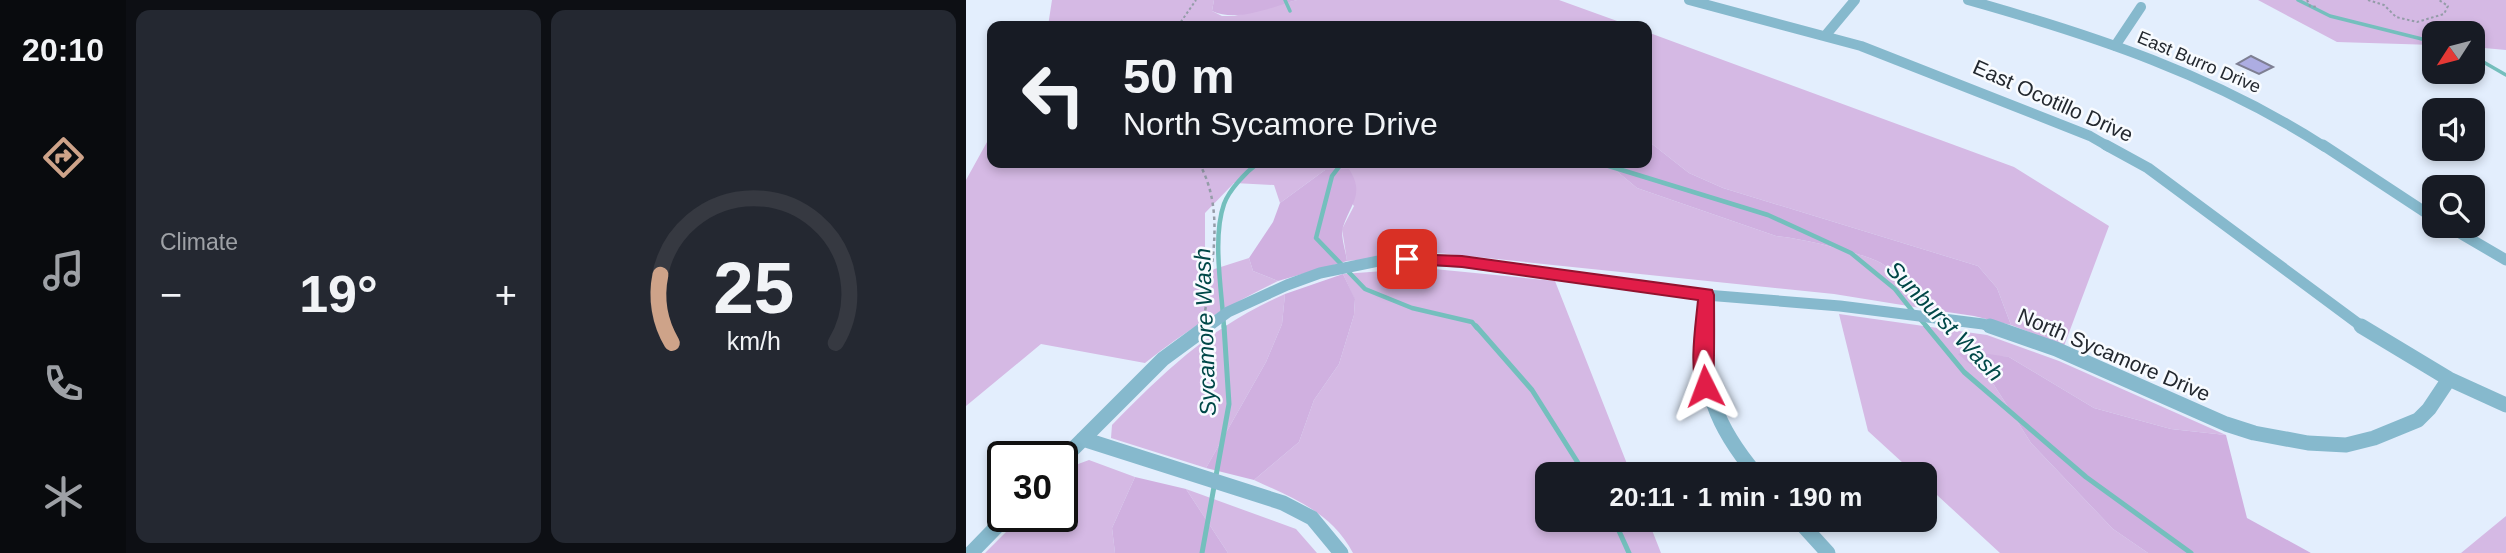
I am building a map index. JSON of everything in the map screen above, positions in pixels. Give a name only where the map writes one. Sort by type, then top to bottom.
[{"type":"street","name":"East Ocotillo Drive","points":[[1689,0],[1825,36],[1963,84],[2067,126],[2111,148],[2184,194],[2362,327],[2449,379],[2506,405]]},
{"type":"street","points":[[1825,36],[1855,0]]},
{"type":"street","name":"East Burro Drive","points":[[1968,0],[2115,46],[2198,77],[2262,108],[2422,210]]},
{"type":"street","points":[[2115,46],[2140,7]]},
{"type":"street","points":[[2468,238],[2506,260]]},
{"type":"street","name":"North Sycamore Drive","points":[[1078,444],[1163,359],[1228,312],[1287,285],[1354,264],[1388,260],[1462,262],[1706,295],[1840,306],[1983,324],[2056,349],[2226,424],[2254,433],[2308,443],[2346,445],[2374,438],[2418,420],[2429,409],[2449,379]]},
{"type":"street","points":[[1706,295],[1703,354],[1705,386],[1717,420],[1746,462]]},
{"type":"street","points":[[1083,439],[1283,503],[1312,518],[1341,553]]},
{"type":"street","points":[[971,553],[991,532]]},
{"type":"street","points":[[1809,532],[1828,553]]},
{"type":"path","points":[[1181,21],[1196,0]]},
{"type":"path","points":[[2307,0],[2310,6],[2317,7]]},
{"type":"path","points":[[2368,0],[2384,5],[2396,17],[2417,22],[2444,14],[2448,6],[2439,0]]},
{"type":"path","points":[[1202,168],[1210,185],[1213,211],[1212,264],[1203,329]]},
{"type":"shaded area","points":[[1052,0],[1214,0],[1212,11],[1222,16],[1234,16],[1297,0],[1559,0],[1617,21],[1049,21]]},
{"type":"shaded area","points":[[1214,0],[1297,0],[1254,13],[1232,15],[1212,11]]},
{"type":"shaded area","points":[[2258,0],[2506,0],[2506,50],[2485,48],[2485,21],[2422,21],[2422,45],[2337,42]]},
{"type":"shaded area","points":[[1652,34],[2014,167],[2109,226],[2064,346],[2011,325],[1997,288],[1978,266],[1723,188],[1689,173],[1652,144]]},
{"type":"shaded area","points":[[987,142],[987,168],[1613,168],[1637,188],[1776,236],[1830,246],[1881,263],[1912,290],[1927,309],[1834,294],[1438,253],[1347,261],[1342,229],[1354,206],[1325,170],[1280,203],[1274,185],[1234,183],[1205,213],[1205,272],[1249,258],[1253,271],[1278,281],[1209,318],[1145,363],[1041,344],[966,406],[966,180]]},
{"type":"shaded area","points":[[1652,144],[1689,173],[1723,188],[1978,266],[1997,288],[2011,325],[1927,309],[1888,267],[1859,254],[1776,236],[1637,188],[1613,168],[1652,168]]},
{"type":"shaded area","points":[[1349,169],[1354,178],[1356,192],[1342,231],[1347,261],[1278,281],[1253,271],[1249,258],[1273,222],[1280,203],[1325,170]]},
{"type":"shaded area","points":[[1424,268],[1555,281],[1626,462],[1535,462],[1535,532],[1653,532],[1661,553],[1353,553],[1334,527],[1311,508],[1254,480],[1299,442],[1314,400],[1339,364],[1354,315],[1355,300],[1343,274]]},
{"type":"shaded area","points":[[1343,274],[1355,299],[1354,315],[1339,364],[1314,400],[1299,442],[1254,480],[1206,468],[1266,362],[1282,324],[1285,294]]},
{"type":"shaded area","points":[[1285,294],[1282,324],[1266,362],[1206,468],[1111,438],[1112,425],[1192,350],[1235,320]]},
{"type":"shaded area","points":[[1839,314],[1987,335],[2059,361],[2226,435],[2171,429],[2094,408],[2009,357],[1959,354],[1994,385],[2031,443],[2113,529],[2148,553],[2000,553],[1937,495],[1937,462],[1902,462],[1868,431]]},
{"type":"shaded area","points":[[1968,351],[2009,357],[2094,408],[2171,429],[2226,435],[2247,518],[2311,553],[2148,553],[2113,529],[2031,443],[1994,385],[1958,354]]},
{"type":"shaded area","points":[[1089,460],[1135,477],[1112,528],[1115,553],[985,553],[1006,532],[1078,532],[1078,464]]},
{"type":"shaded area","points":[[1135,477],[1186,489],[1228,553],[1115,553],[1112,528]]},
{"type":"shaded area","points":[[1186,489],[1296,529],[1317,553],[1228,553]]},
{"type":"shaded area","points":[[2506,516],[2506,553],[2461,553]]},
{"type":"building","points":[[2251,56],[2273,67],[2259,74],[2237,64]]},
{"type":"waterway","points":[[1285,0],[1290,11]]},
{"type":"waterway","points":[[2298,0],[2330,16],[2422,39]]},
{"type":"waterway","points":[[2485,63],[2506,75]]},
{"type":"waterway","name":"Sycamore Wash","points":[[1224,328],[1218,249],[1220,218],[1230,193],[1252,168]]},
{"type":"waterway","points":[[1338,168],[1332,176],[1316,238],[1365,289],[1412,308],[1472,322],[1477,328]]},
{"type":"waterway","name":"Sunburst Wash","points":[[1615,168],[1768,215],[1851,253],[1895,289],[1914,313]]},
{"type":"waterway","name":"Sunburst Wash","points":[[1920,319],[1928,328]]},
{"type":"waterway","name":"Sycamore Wash","points":[[1202,553],[1229,404],[1224,326]]},
{"type":"waterway","points":[[1476,326],[1532,390],[1577,462]]},
{"type":"waterway","name":"Sunburst Wash","points":[[1926,326],[1964,372],[2086,477],[2191,553]]},
{"type":"waterway","points":[[1619,532],[1629,553]]},
{"type":"route","points":[[1407,259],[1462,262],[1706,295],[1703,354],[1705,386]]}]
